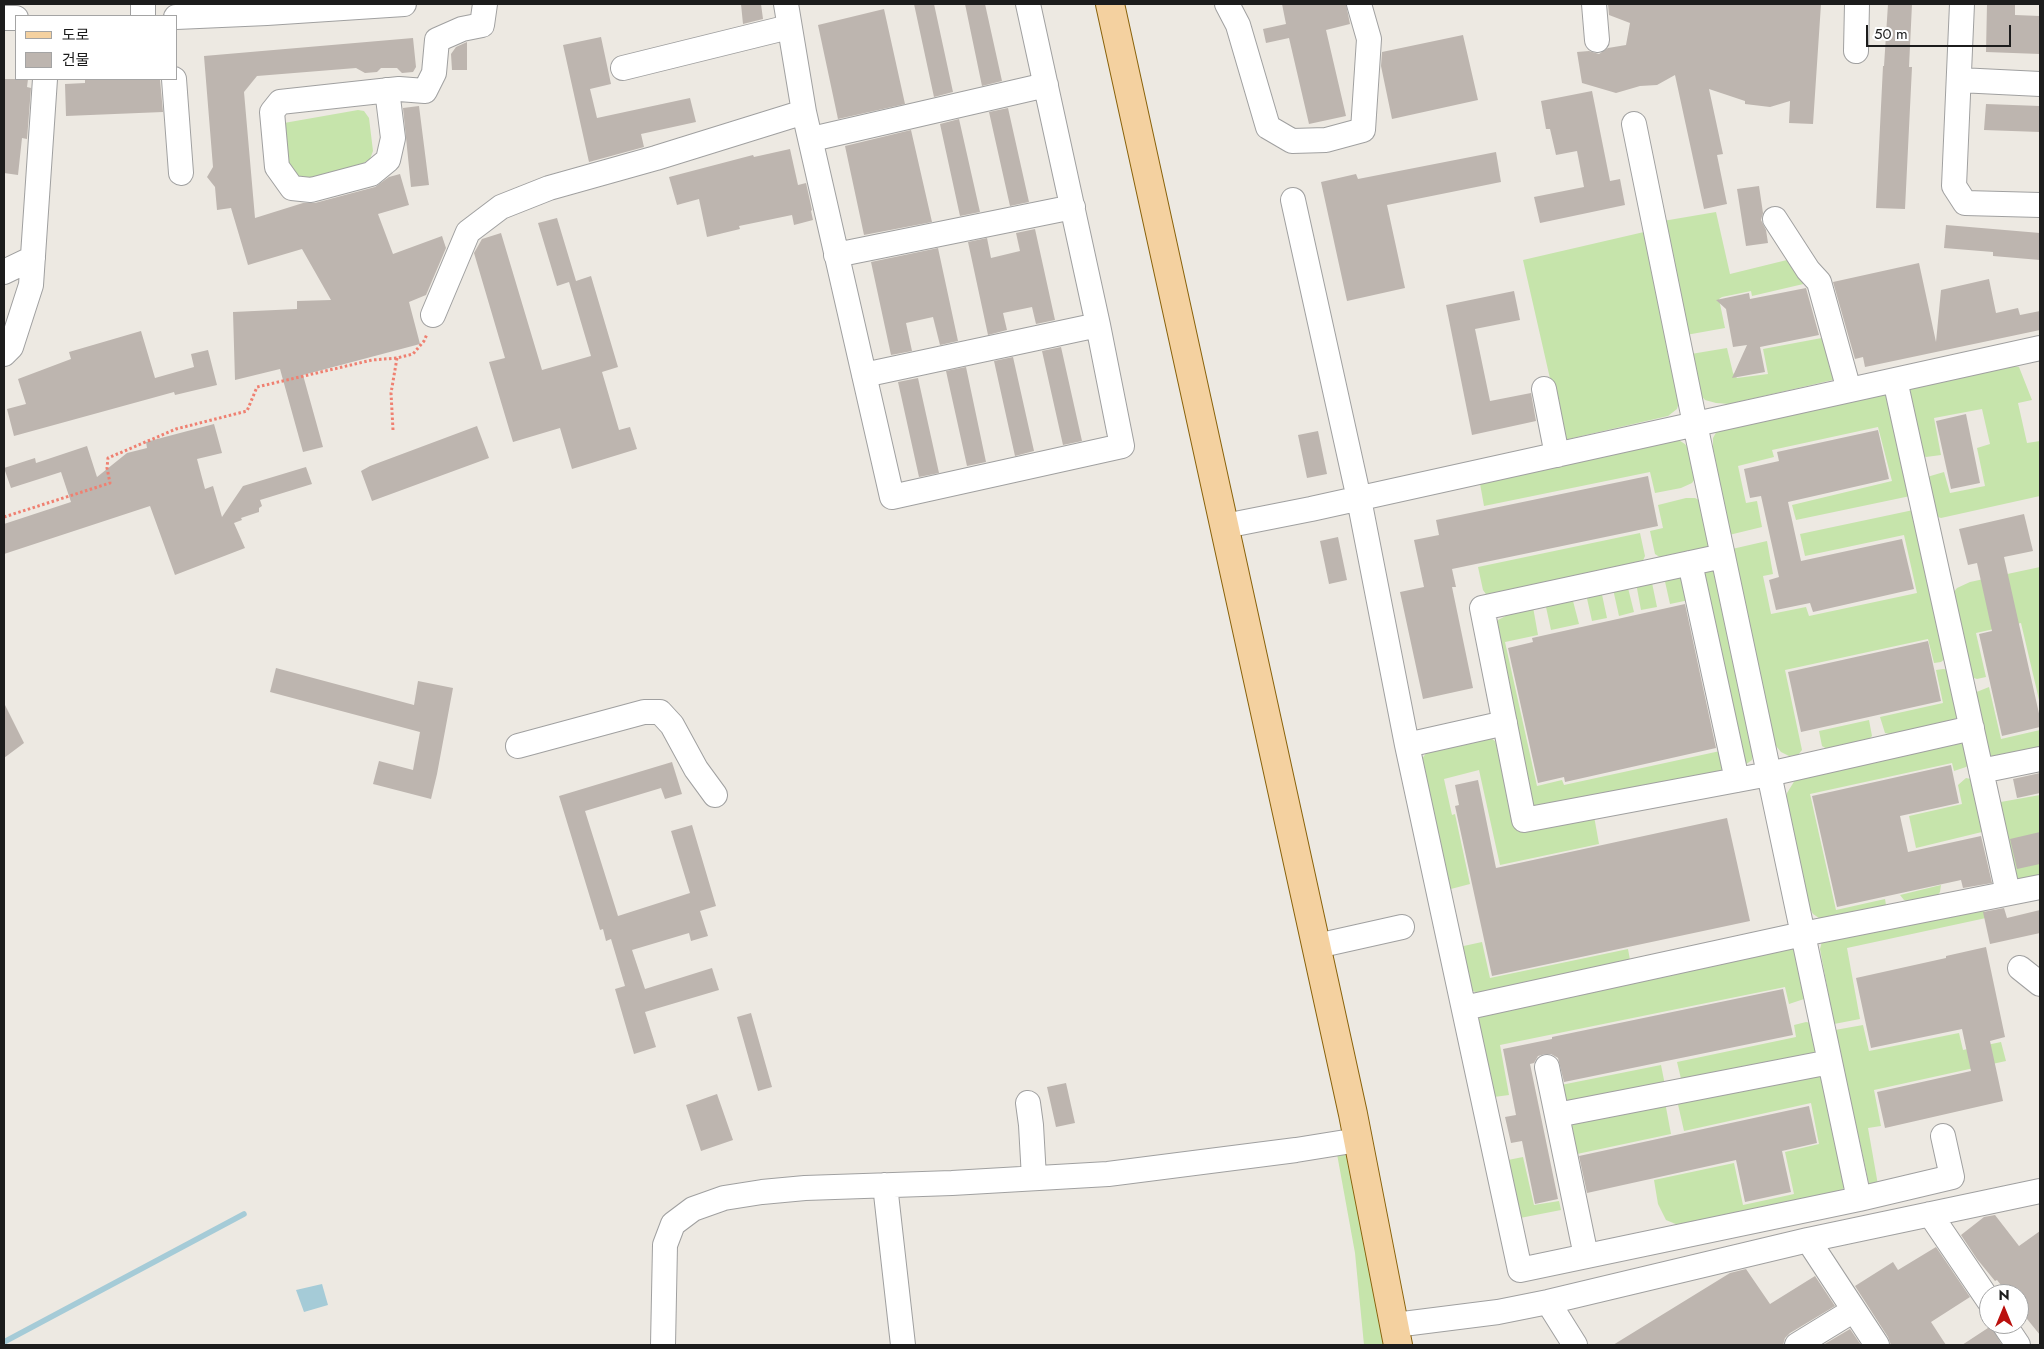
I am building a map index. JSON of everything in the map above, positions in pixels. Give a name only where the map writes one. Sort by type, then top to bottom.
[{"type":"main road","points":[[1110,4],[1317,946],[1358,1140],[1396,1335]]},
{"type":"street","points":[[178,17],[404,4]]},
{"type":"street","points":[[387,90],[393,138],[388,160],[371,174],[311,190],[292,188],[277,167],[272,112],[280,102],[387,90],[398,89],[425,90],[434,73],[437,40],[462,30],[482,25],[485,4]]},
{"type":"street","points":[[623,68],[788,15],[804,112],[812,139],[836,255],[892,497],[1122,446],[1073,207],[1028,4]]},
{"type":"street","points":[[1227,4],[1238,25],[1268,127],[1292,141],[1326,140],[1363,130],[1369,38],[1359,4]]},
{"type":"street","points":[[1594,4],[1597,40]]},
{"type":"street","points":[[1856,52],[1857,4]]},
{"type":"street","points":[[1962,4],[1954,186],[1965,203],[2040,205]]},
{"type":"street","points":[[4,354],[11,347],[30,285],[45,80]]},
{"type":"street","points":[[174,80],[181,173]]},
{"type":"street","points":[[1959,80],[2040,84]]},
{"type":"street","points":[[812,139],[1046,85]]},
{"type":"street","points":[[433,315],[468,232],[501,206],[549,188],[656,158],[804,112]]},
{"type":"street","points":[[1634,124],[1695,424],[1859,1199]]},
{"type":"street","points":[[1293,200],[1360,499],[1407,745],[1520,1270],[1859,1199],[1952,1177],[1943,1136]]},
{"type":"street","points":[[836,255],[1073,207]]},
{"type":"street","points":[[1775,219],[1808,270],[1819,282],[1849,390]]},
{"type":"street","points":[[4,272],[32,258]]},
{"type":"street","points":[[864,375],[1098,325]]},
{"type":"street","points":[[1224,526],[1360,499],[2040,348]]},
{"type":"street","points":[[1896,380],[2008,893]]},
{"type":"street","points":[[1544,389],[1558,455]]},
{"type":"street","points":[[1723,556],[1482,608],[1524,820],[1769,774],[1972,728]]},
{"type":"street","points":[[1690,563],[1737,780]]},
{"type":"street","points":[[518,746],[644,712],[660,712],[672,725],[696,769],[715,795]]},
{"type":"street","points":[[1407,745],[1504,723]]},
{"type":"street","points":[[1981,771],[2040,759]]},
{"type":"street","points":[[1464,1008],[1803,934],[2040,887]]},
{"type":"street","points":[[1317,946],[1402,927]]},
{"type":"street","points":[[2020,968],[2040,984]]},
{"type":"street","points":[[1557,1115],[1830,1062]]},
{"type":"street","points":[[1547,1067],[1586,1256]]},
{"type":"street","points":[[1028,1103],[1034,1178]]},
{"type":"street","points":[[663,1345],[665,1245],[673,1224],[693,1209],[734,1197],[762,1192],[805,1188],[1108,1174],[1296,1150],[1358,1140]]},
{"type":"street","points":[[884,1185],[903,1345]]},
{"type":"street","points":[[1396,1335],[1548,1302],[1808,1240],[2040,1190]]},
{"type":"street","points":[[1930,1214],[1979,1286]]},
{"type":"street","points":[[1808,1240],[1877,1345]]},
{"type":"street","points":[[1548,1302],[1575,1345]]},
{"type":"street","points":[[1797,1345],[1854,1310]]},
{"type":"street","points":[[2011,1334],[2018,1345]]},
{"type":"path","points":[[4,517],[110,483],[107,468],[108,458],[176,430],[247,411],[257,387],[372,360],[398,358],[413,354],[424,341],[433,315]]},
{"type":"path","points":[[393,430],[391,393],[398,358]]},
{"type":"green space","points":[[358,110],[364,111],[369,118],[373,151],[370,159],[362,164],[308,180],[298,179],[288,169],[284,123]]},
{"type":"green space","points":[[1716,212],[1730,274],[1791,259],[1812,282],[1752,296],[1751,291],[1722,297],[1719,299],[1725,328],[1686,335],[1663,221]]},
{"type":"green space","points":[[1644,232],[1680,398],[1677,409],[1668,416],[1564,440],[1523,260]]},
{"type":"green space","points":[[1827,337],[1837,379],[1729,404],[1705,400],[1698,392],[1691,354],[1727,348],[1733,373],[1737,378],[1768,374],[1763,349]]},
{"type":"green space","points":[[2009,365],[2019,367],[2032,400],[2018,403],[2027,443],[2040,441],[2040,496],[1941,518],[1932,515],[1927,477],[1944,472],[1950,493],[1985,486],[1977,448],[1990,444],[1982,409],[1934,418],[1941,455],[1926,457],[1920,454],[1907,386]]},
{"type":"green space","points":[[1891,393],[1915,495],[1796,520],[1792,505],[1892,481],[1878,427],[1772,450],[1774,457],[1738,466],[1746,503],[1757,501],[1762,527],[1729,535],[1713,459],[1713,438],[1718,429]]},
{"type":"green space","points":[[1677,439],[1685,444],[1691,453],[1697,476],[1692,483],[1681,488],[1655,493],[1650,472],[1484,506],[1479,478]]},
{"type":"green space","points":[[1686,498],[1695,498],[1701,501],[1709,545],[1706,550],[1661,558],[1655,554],[1650,531],[1663,528],[1658,505]]},
{"type":"green space","points":[[1918,509],[1946,658],[1941,662],[1934,663],[1928,639],[1785,670],[1802,750],[1798,755],[1789,756],[1781,752],[1772,741],[1732,549],[1767,541],[1773,574],[1763,576],[1771,614],[1806,607],[1809,616],[1917,593],[1904,535],[1805,556],[1800,534]]},
{"type":"green space","points":[[1640,533],[1645,556],[1641,565],[1488,597],[1483,590],[1478,567]]},
{"type":"green space","points":[[1704,567],[1713,569],[1719,578],[1754,750],[1752,760],[1745,765],[1697,576]]},
{"type":"green space","points":[[2040,567],[2040,704],[2021,623],[1976,633],[1986,677],[1977,679],[1971,677],[1953,593],[1957,588],[1970,582]]},
{"type":"green space","points":[[1678,569],[1689,600],[1670,604],[1664,577]]},
{"type":"green space","points":[[1651,578],[1657,607],[1641,610],[1636,583]]},
{"type":"green space","points":[[1627,584],[1634,612],[1619,616],[1613,589]]},
{"type":"green space","points":[[1601,590],[1607,618],[1592,621],[1586,594]]},
{"type":"green space","points":[[1567,597],[1573,601],[1579,624],[1551,630],[1546,607],[1550,601]]},
{"type":"green space","points":[[1533,607],[1538,635],[1505,642],[1537,786],[1562,780],[1564,785],[1720,751],[1722,769],[1719,773],[1545,809],[1534,806],[1526,795],[1494,628],[1498,620],[1515,611]]},
{"type":"green space","points":[[1936,670],[1950,670],[1959,710],[1956,718],[1946,725],[1893,735],[1885,733],[1880,717],[1943,703]]},
{"type":"green space","points":[[1989,687],[2001,739],[2040,730],[2040,755],[1989,761],[1974,693]]},
{"type":"green space","points":[[1869,720],[1872,736],[1867,741],[1827,749],[1822,746],[1819,731]]},
{"type":"green space","points":[[1488,736],[1495,741],[1502,758],[1519,831],[1594,816],[1599,844],[1500,865],[1479,770],[1444,779],[1452,815],[1455,814],[1470,884],[1447,890],[1421,760],[1427,752]]},
{"type":"green space","points":[[1963,738],[1970,764],[1966,767],[1954,771],[1952,763],[1810,794],[1836,910],[1885,899],[1886,905],[1885,909],[1822,920],[1813,914],[1808,905],[1786,799],[1787,793],[1795,780]]},
{"type":"green space","points":[[1966,778],[1971,779],[1986,831],[1916,848],[1909,816],[1962,804],[1958,785]]},
{"type":"green space","points":[[2040,795],[2040,884],[2023,882],[2014,876],[1995,803]]},
{"type":"green space","points":[[1941,885],[1940,892],[1935,898],[1913,904],[1904,900],[1900,895]]},
{"type":"green space","points":[[1983,905],[1986,918],[1847,948],[1860,1019],[1834,1024],[1820,949],[1822,941]]},
{"type":"green space","points":[[1482,942],[1490,978],[1628,949],[1630,960],[1619,968],[1481,995],[1473,991],[1468,984],[1459,947]]},
{"type":"green space","points":[[1789,948],[1796,950],[1807,998],[1789,1004],[1785,987],[1500,1045],[1509,1095],[1494,1097],[1477,1015]]},
{"type":"green space","points":[[1806,1022],[1811,1023],[1820,1053],[1682,1083],[1677,1062],[1796,1037],[1794,1025]]},
{"type":"green space","points":[[1863,1025],[1869,1051],[1959,1033],[1963,1050],[2001,1042],[2006,1061],[1874,1090],[1881,1126],[1868,1128],[1878,1185],[1869,1184],[1835,1030]]},
{"type":"green space","points":[[1661,1065],[1666,1090],[1564,1105],[1561,1085]]},
{"type":"green space","points":[[1825,1073],[1846,1179],[1844,1188],[1835,1195],[1678,1225],[1666,1220],[1658,1204],[1654,1180],[1734,1163],[1743,1205],[1794,1194],[1785,1152],[1819,1144],[1811,1103],[1684,1131],[1677,1100]]},
{"type":"green space","points":[[1665,1102],[1671,1134],[1577,1154],[1585,1189],[1580,1187],[1568,1129],[1572,1124]]},
{"type":"green space","points":[[1346,1153],[1385,1345],[1364,1345],[1355,1253],[1337,1154]]},
{"type":"green space","points":[[1523,1157],[1534,1205],[1559,1201],[1561,1210],[1515,1219],[1508,1160]]},
{"type":"water","points":[[322,1284],[328,1305],[304,1312],[296,1290]]},
{"type":"building","points":[[741,4],[761,4],[763,19],[743,24]]},
{"type":"building","points":[[914,4],[934,4],[953,92],[934,97]]},
{"type":"building","points":[[965,4],[985,4],[1002,81],[982,86]]},
{"type":"building","points":[[1282,4],[1346,4],[1350,24],[1326,30],[1346,116],[1309,124],[1289,38],[1266,43],[1263,29],[1286,24]]},
{"type":"building","points":[[1608,4],[1821,4],[1813,124],[1789,123],[1790,101],[1770,107],[1745,104],[1745,101],[1709,89],[1723,154],[1717,155],[1727,204],[1704,209],[1675,75],[1657,85],[1640,86],[1616,93],[1582,83],[1577,52],[1589,51],[1599,54],[1608,48],[1626,45],[1630,23],[1609,15]]},
{"type":"building","points":[[1888,4],[1912,4],[1909,67],[1912,67],[1905,209],[1876,208]]},
{"type":"building","points":[[1987,4],[2015,4],[2015,15],[2040,16],[2040,54],[1986,52]]},
{"type":"building","points":[[884,9],[905,104],[838,119],[818,25]]},
{"type":"building","points":[[1463,35],[1478,100],[1392,119],[1381,66],[1382,52]]},
{"type":"building","points":[[601,37],[611,84],[590,89],[597,118],[690,98],[696,122],[641,134],[644,147],[589,162],[563,45]]},
{"type":"building","points":[[413,38],[416,67],[413,72],[402,73],[397,68],[381,68],[377,72],[365,73],[356,68],[257,76],[244,92],[255,218],[303,203],[315,203],[375,187],[389,177],[400,174],[409,205],[378,214],[393,254],[442,236],[446,248],[426,295],[409,302],[420,344],[303,375],[323,447],[303,452],[280,369],[235,380],[233,312],[297,309],[297,301],[331,300],[302,249],[248,265],[231,208],[217,210],[215,187],[207,177],[213,167],[204,56]]},
{"type":"building","points":[[467,42],[467,70],[452,70],[451,54],[456,47]]},
{"type":"building","points":[[4,79],[28,80],[27,87],[31,88],[27,139],[22,138],[18,175],[4,173]]},
{"type":"building","points":[[85,80],[160,80],[163,112],[66,116],[65,84],[85,83]]},
{"type":"building","points":[[1592,91],[1610,181],[1620,179],[1625,205],[1540,223],[1534,197],[1584,187],[1577,151],[1556,155],[1550,129],[1546,129],[1541,101]]},
{"type":"building","points":[[1986,104],[2040,106],[2040,132],[1984,130]]},
{"type":"building","points":[[419,106],[429,185],[411,187],[403,108]]},
{"type":"building","points":[[1008,108],[1029,202],[1010,206],[989,112]]},
{"type":"building","points":[[959,119],[980,212],[960,216],[940,124]]},
{"type":"building","points":[[911,130],[932,222],[864,235],[845,146]]},
{"type":"building","points":[[790,149],[798,185],[806,183],[813,220],[794,225],[792,215],[739,226],[740,229],[707,237],[699,199],[677,205],[669,177],[753,155],[754,157]]},
{"type":"building","points":[[1496,152],[1501,182],[1387,205],[1405,288],[1347,301],[1321,182],[1356,174],[1358,179]]},
{"type":"building","points":[[1759,186],[1763,213],[1761,220],[1766,230],[1768,243],[1746,246],[1737,189]]},
{"type":"building","points":[[557,218],[576,281],[591,276],[618,367],[602,372],[619,430],[630,427],[637,449],[572,469],[560,428],[513,442],[489,362],[505,358],[474,253],[482,239],[501,233],[542,370],[591,356],[569,282],[557,286],[538,223]]},
{"type":"building","points":[[1946,225],[2040,233],[2040,260],[1993,256],[1993,252],[1944,248]]},
{"type":"building","points":[[1035,229],[1055,320],[1036,324],[1032,307],[1003,313],[1007,330],[988,335],[968,242],[987,238],[991,258],[1020,251],[1016,233]]},
{"type":"building","points":[[938,248],[958,341],[940,345],[933,317],[906,323],[912,351],[891,355],[871,262]]},
{"type":"building","points":[[1919,263],[1936,342],[1941,290],[1989,279],[1996,313],[2018,308],[2020,315],[2040,311],[2040,330],[1865,367],[1863,357],[1855,359],[1833,282]]},
{"type":"building","points":[[1806,288],[1819,335],[1760,347],[1765,372],[1732,378],[1747,345],[1733,347],[1726,309],[1716,300],[1749,293],[1750,299]]},
{"type":"building","points":[[1514,291],[1520,320],[1475,329],[1490,401],[1531,393],[1536,421],[1472,435],[1446,305]]},
{"type":"building","points":[[141,331],[155,378],[194,367],[191,354],[208,350],[217,385],[175,395],[174,392],[14,436],[7,409],[26,404],[18,379],[71,359],[69,352]]},
{"type":"building","points":[[1061,347],[1082,441],[1063,445],[1042,351]]},
{"type":"building","points":[[1013,357],[1034,451],[1015,456],[994,361]]},
{"type":"building","points":[[966,367],[986,462],[967,466],[946,371]]},
{"type":"building","points":[[918,378],[939,473],[919,477],[898,382]]},
{"type":"building","points":[[1966,414],[1980,483],[1951,489],[1936,421]]},
{"type":"building","points":[[214,424],[222,453],[197,459],[205,489],[213,486],[222,517],[243,486],[306,467],[312,484],[260,500],[262,506],[259,508],[259,512],[241,518],[242,520],[234,523],[245,548],[175,575],[150,506],[4,554],[4,524],[71,502],[61,472],[11,488],[4,468],[35,458],[36,463],[87,446],[97,477],[127,453],[147,448],[146,442]]},
{"type":"building","points":[[477,426],[489,458],[372,501],[361,471]]},
{"type":"building","points":[[1878,430],[1889,479],[1788,502],[1801,561],[1902,539],[1914,589],[1813,612],[1810,603],[1776,610],[1769,580],[1779,577],[1761,496],[1750,498],[1744,469],[1779,461],[1777,452]]},
{"type":"building","points":[[1318,431],[1327,474],[1307,478],[1298,435]]},
{"type":"building","points":[[1648,476],[1658,526],[1452,569],[1456,587],[1452,587],[1473,688],[1423,699],[1400,592],[1424,587],[1414,540],[1439,535],[1436,520]]},
{"type":"building","points":[[2024,514],[2033,551],[2004,557],[2040,718],[2040,727],[2002,736],[1979,634],[1992,631],[1977,563],[1968,565],[1959,529]]},
{"type":"building","points":[[1338,537],[1347,580],[1329,584],[1320,541]]},
{"type":"building","points":[[1685,604],[1716,748],[1565,782],[1564,777],[1538,783],[1508,648],[1533,642],[1532,638]]},
{"type":"building","points":[[1928,641],[1941,701],[1801,732],[1788,672]]},
{"type":"building","points":[[276,668],[414,705],[418,681],[453,688],[431,799],[373,784],[379,761],[413,770],[420,732],[270,692]]},
{"type":"building","points":[[4,703],[24,743],[4,758]]},
{"type":"building","points":[[672,762],[682,794],[665,799],[661,788],[585,811],[618,916],[690,893],[671,831],[692,825],[716,906],[700,911],[708,936],[691,941],[689,933],[632,950],[645,989],[712,968],[719,990],[645,1012],[656,1047],[634,1054],[615,989],[625,986],[611,939],[606,941],[603,929],[600,930],[559,796]]},
{"type":"building","points":[[1951,765],[1959,803],[1900,816],[1908,852],[1981,836],[1992,883],[1963,888],[1961,880],[1837,907],[1812,796]]},
{"type":"building","points":[[2040,773],[2040,793],[2017,798],[2013,779]]},
{"type":"building","points":[[1478,780],[1496,868],[1727,818],[1750,921],[1492,976],[1455,806],[1459,805],[1455,785]]},
{"type":"building","points":[[2040,832],[2040,864],[2017,869],[2010,839]]},
{"type":"building","points":[[2004,908],[2007,918],[2040,910],[2040,933],[1990,944],[1983,912]]},
{"type":"building","points":[[1986,947],[2005,1037],[1990,1041],[2003,1101],[1885,1128],[1877,1092],[1971,1071],[1962,1029],[1871,1048],[1856,978]]},
{"type":"building","points":[[1783,989],[1793,1035],[1564,1082],[1558,1058],[1551,1054],[1538,1056],[1534,1063],[1530,1064],[1558,1199],[1535,1204],[1522,1141],[1511,1143],[1505,1117],[1516,1115],[1503,1049]]},
{"type":"building","points":[[751,1013],[772,1087],[758,1091],[737,1017]]},
{"type":"building","points":[[1066,1083],[1075,1123],[1056,1127],[1047,1087]]},
{"type":"building","points":[[717,1094],[733,1140],[701,1151],[686,1105]]},
{"type":"building","points":[[1809,1106],[1817,1143],[1782,1151],[1791,1192],[1745,1202],[1736,1160],[1587,1193],[1579,1156]]},
{"type":"building","points":[[1995,1215],[2019,1246],[2040,1231],[2040,1335],[2029,1321],[2029,1284],[2000,1284],[1997,1280],[1995,1281],[1961,1235],[1984,1217]]},
{"type":"building","points":[[1936,1247],[1970,1297],[1931,1322],[1946,1345],[1891,1345],[1888,1337],[1855,1286],[1893,1262],[1898,1270]]},
{"type":"building","points":[[1746,1269],[1770,1304],[1815,1276],[1835,1306],[1790,1333],[1785,1338],[1783,1345],[1613,1345],[1730,1273]]},
{"type":"building","points":[[1850,1329],[1861,1345],[1823,1345]]},
{"type":"building","points":[[1979,1334],[1996,1334],[2002,1345],[1962,1345]]},
{"type":"waterway","points":[[4,1342],[244,1214]]}]
